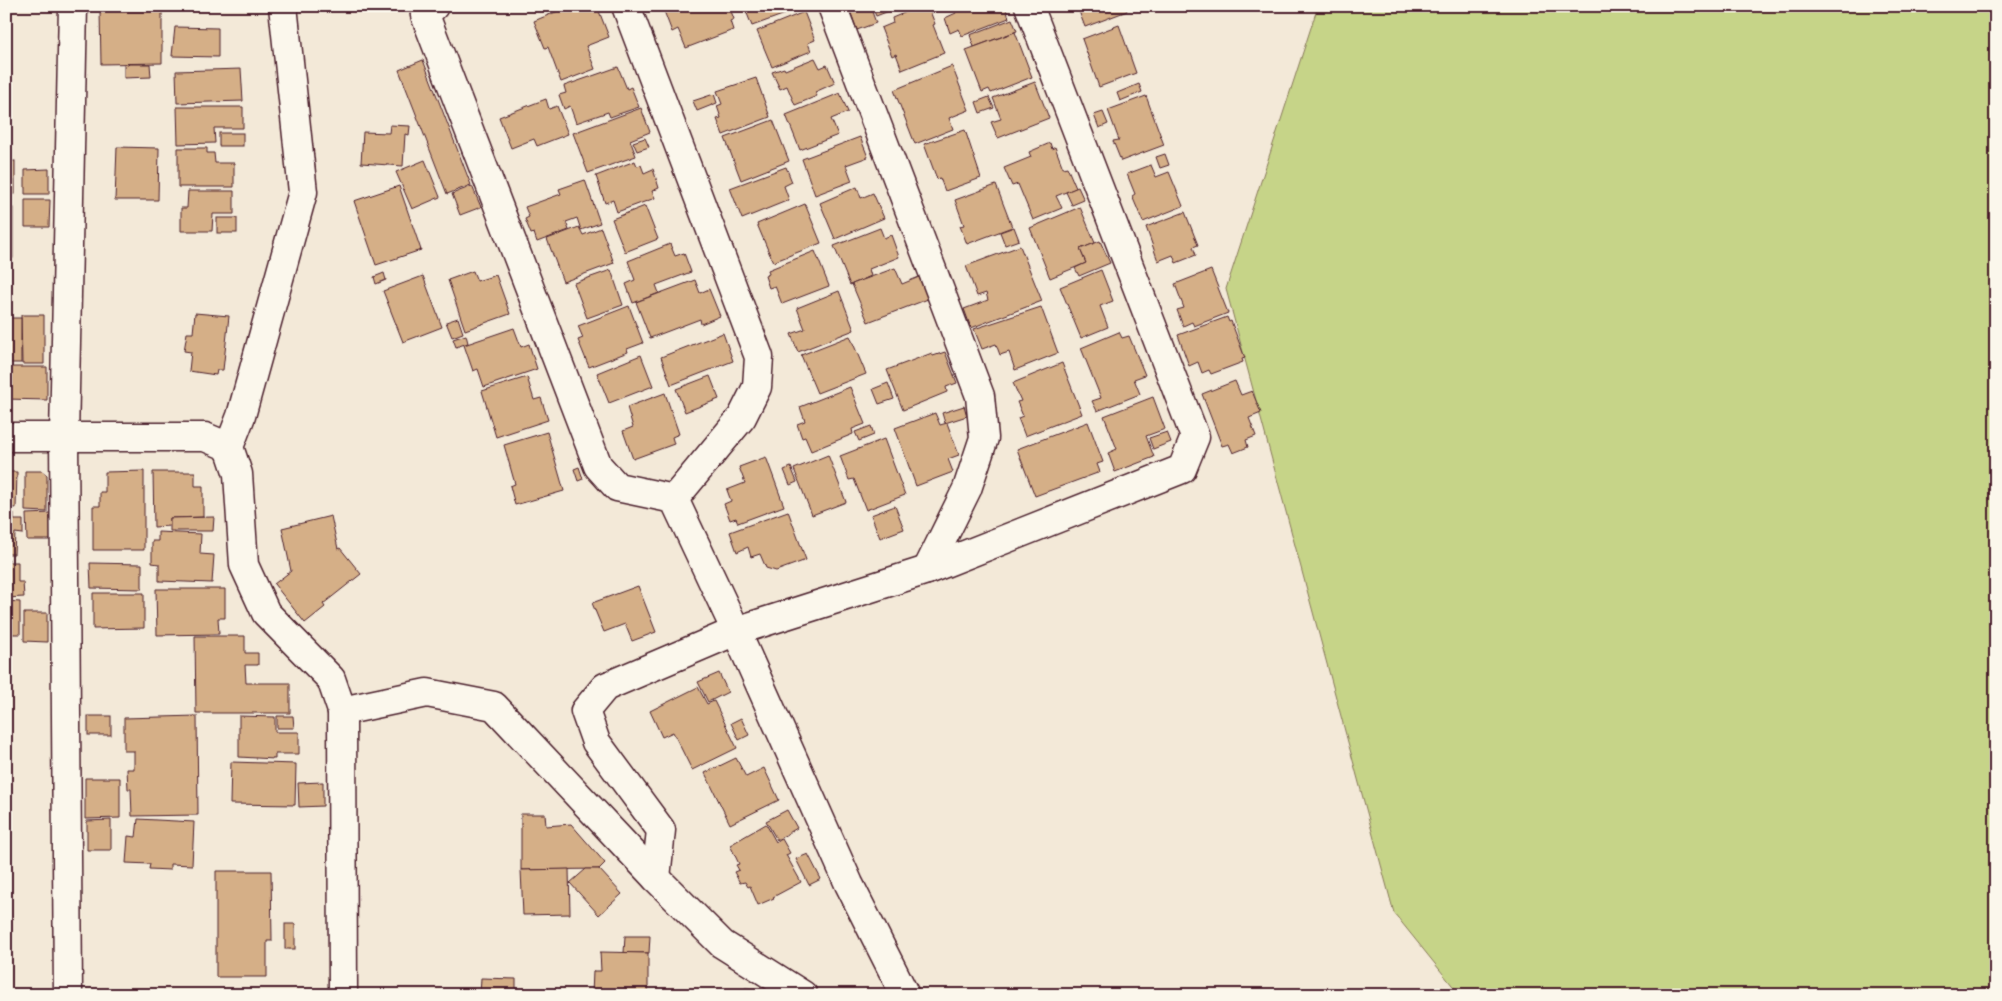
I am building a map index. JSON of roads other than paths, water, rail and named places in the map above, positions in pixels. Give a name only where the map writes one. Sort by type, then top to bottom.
[{"type":"street","points":[[68,995],[64,437],[73,6]]},
{"type":"street","points":[[284,6],[303,192],[241,416],[229,447],[238,474],[244,565],[266,613],[331,679],[342,711],[343,995]]},
{"type":"street","points":[[434,6],[425,15],[598,466],[617,487],[674,499]]},
{"type":"street","points":[[626,6],[759,357],[757,388],[742,417],[674,499]]},
{"type":"street","points":[[832,6],[980,396],[984,438],[967,490],[927,570]]},
{"type":"street","points":[[656,878],[661,830],[596,742],[585,710],[605,687],[736,631],[927,570],[1182,469],[1195,437],[1029,6]]},
{"type":"street","points":[[6,437],[205,437],[229,447]]},
{"type":"street","points":[[674,499],[736,631],[849,884],[905,995]]},
{"type":"street","points":[[342,711],[427,694],[494,706],[656,878],[722,944],[803,995]]}]
